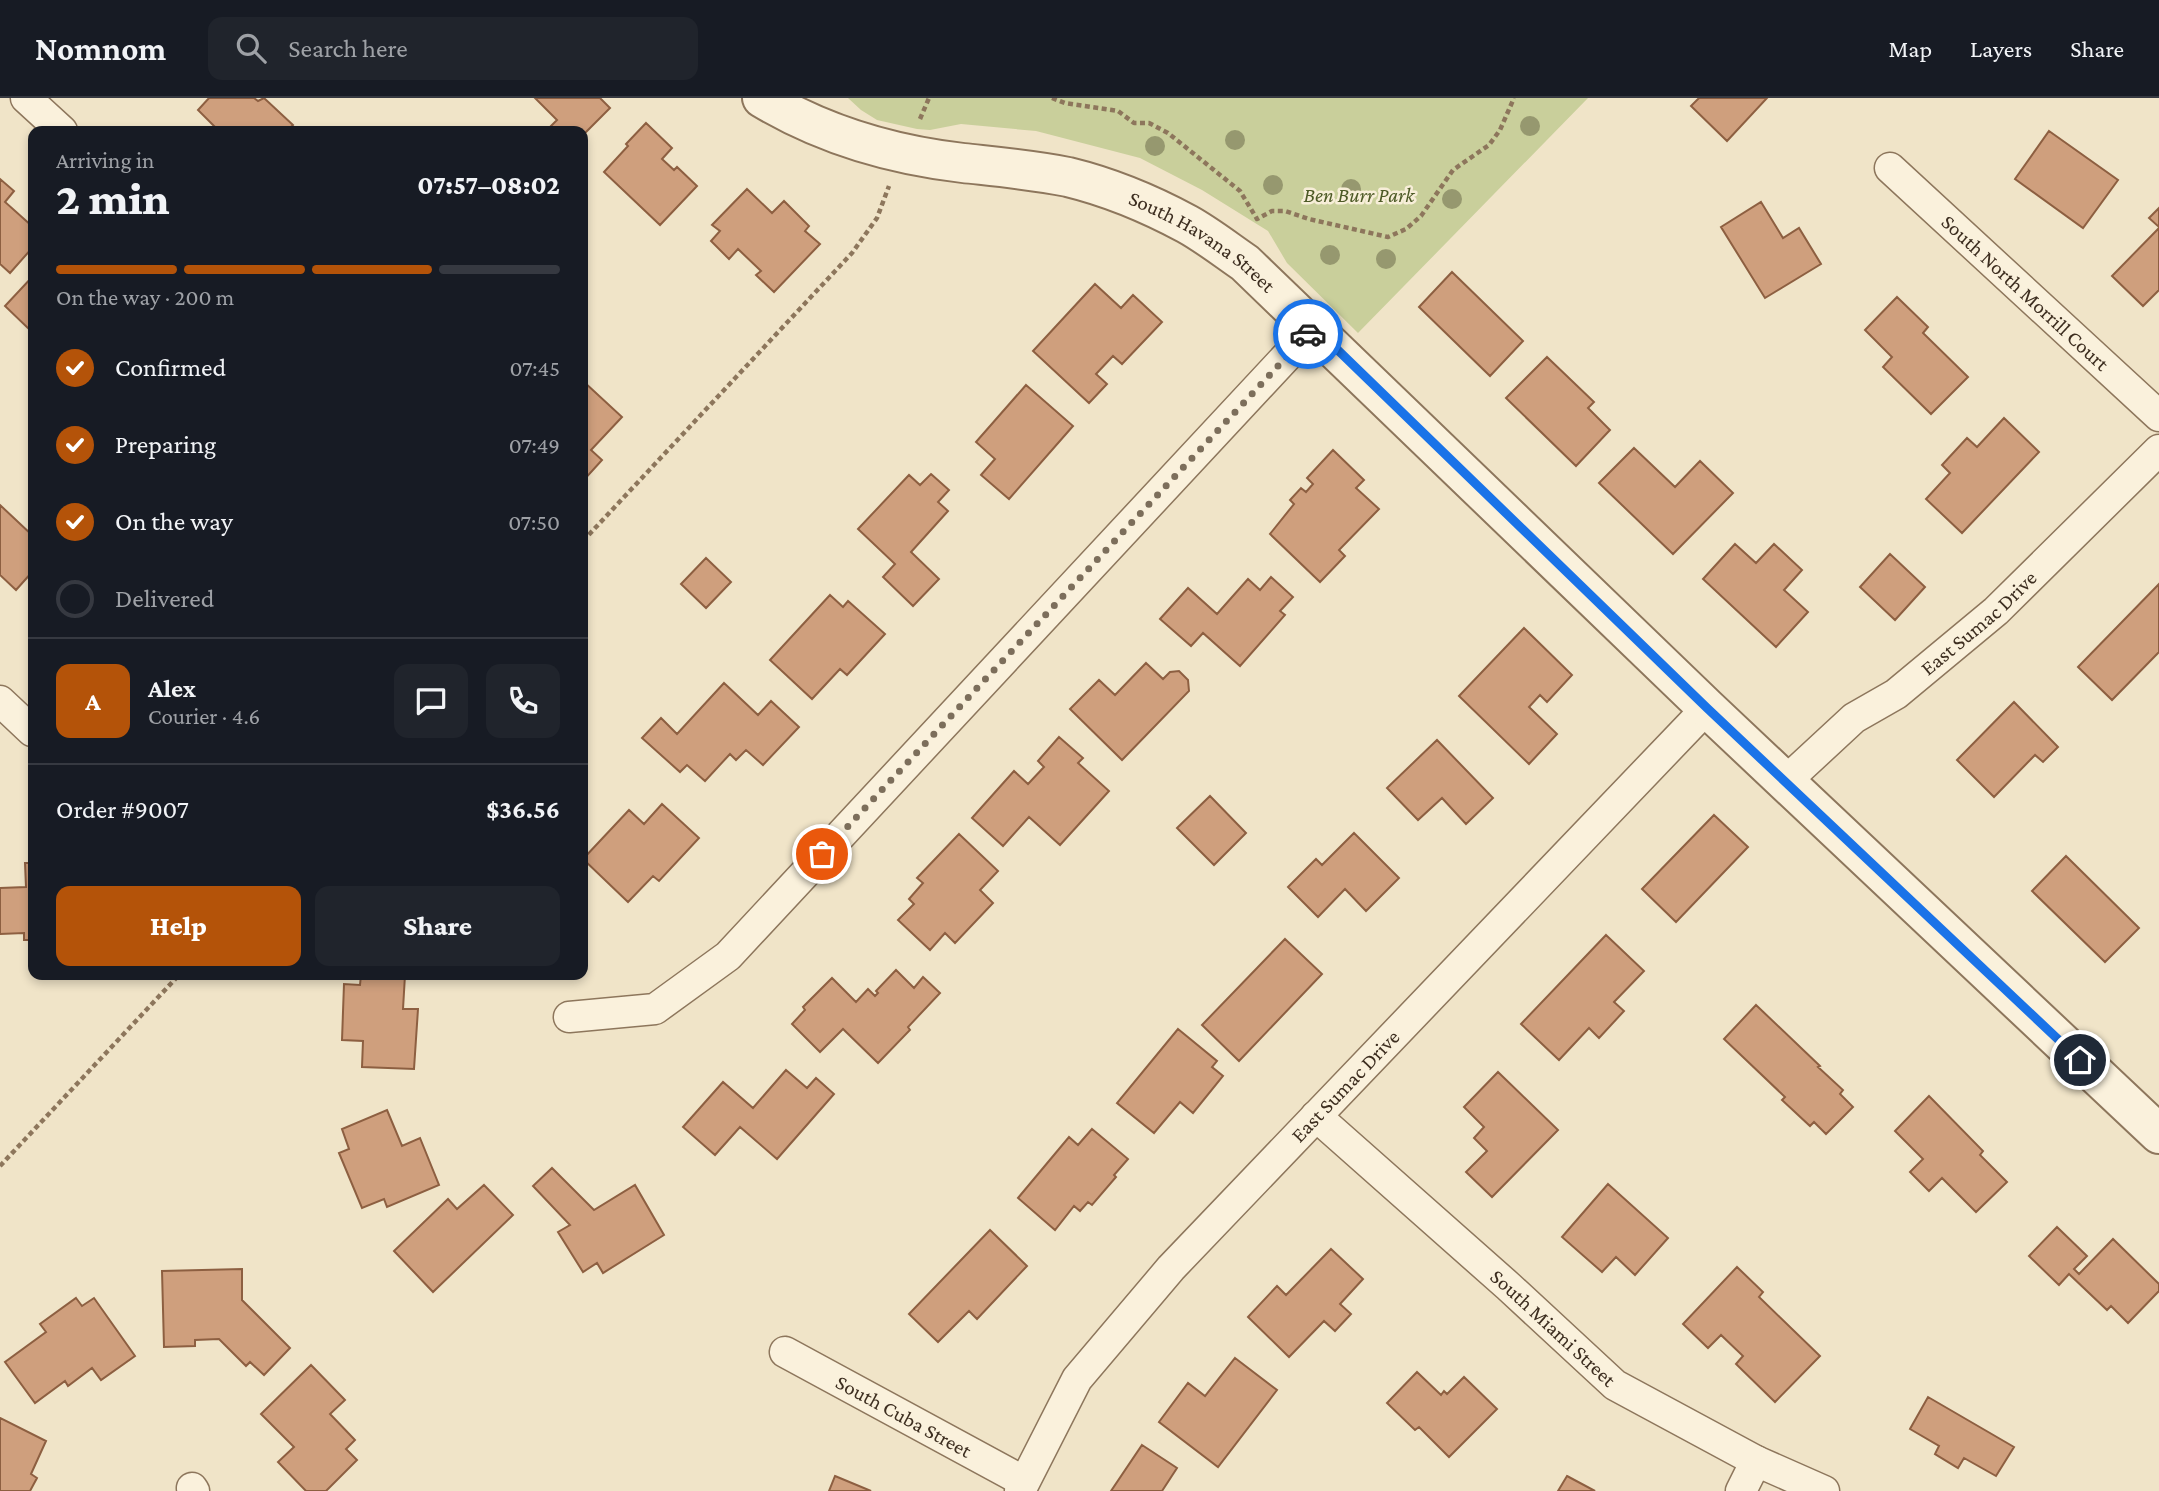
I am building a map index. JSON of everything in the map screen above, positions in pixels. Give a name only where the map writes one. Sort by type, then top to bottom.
[{"type":"street","points":[[26,98],[57,126]]},
{"type":"street","name":"South Havana Street","points":[[762,98],[779,109],[858,141],[899,152],[961,163],[1024,169],[1113,190],[1189,225],[1245,263],[1707,708],[2159,1134]]},
{"type":"street","name":"South North Morrill Court","points":[[1890,168],[2159,416]]},
{"type":"street","points":[[569,1017],[655,1009],[727,956],[1314,327]]},
{"type":"street","name":"East Sumac Drive","points":[[1786,781],[1854,718],[1896,694],[1996,611],[2159,450]]},
{"type":"street","points":[[0,701],[28,727]]},
{"type":"street","name":"East Sumac Drive","points":[[1022,1486],[1077,1379],[1171,1268],[1707,708]]},
{"type":"street","name":"South Miami Street","points":[[1316,1116],[1615,1385],[1756,1461],[1824,1491]]},
{"type":"street","name":"South Cuba Street","points":[[785,1352],[1022,1486]]},
{"type":"street","points":[[1741,1491],[1756,1461]]},
{"type":"path","points":[[920,120],[929,98]]},
{"type":"path","points":[[1052,98],[1065,103],[1118,111],[1134,123],[1149,123],[1168,133],[1240,191],[1257,219],[1272,211],[1285,211],[1388,237],[1406,229],[1421,216],[1452,170],[1489,145],[1500,130],[1514,98]]},
{"type":"path","points":[[588,536],[852,253],[877,218],[899,152]]},
{"type":"path","points":[[0,1166],[174,980]]},
{"type":"green space","name":"Ben Burr Park","points":[[848,98],[1588,98],[1358,333],[1287,263],[1268,231],[1202,190],[1140,158],[1036,131],[961,124],[930,130],[917,129],[877,120]]},
{"type":"building","points":[[209,98],[254,98],[258,101],[264,98],[293,125],[214,126],[198,110]]},
{"type":"building","points":[[535,98],[600,98],[610,108],[588,130],[588,126],[551,126],[557,120]]},
{"type":"building","points":[[1699,98],[1767,98],[1727,141],[1691,106]]},
{"type":"building","points":[[646,123],[672,148],[662,159],[674,170],[677,167],[697,186],[660,225],[604,172]]},
{"type":"building","points":[[2049,131],[2118,180],[2083,228],[2015,179]]},
{"type":"building","points":[[0,179],[14,191],[5,202],[28,223],[28,253],[10,273],[0,264]]},
{"type":"building","points":[[747,189],[772,213],[784,201],[809,226],[805,231],[820,244],[774,292],[756,275],[761,271],[738,249],[729,259],[711,241],[720,231],[712,225]]},
{"type":"building","points":[[1761,202],[1783,238],[1799,228],[1821,264],[1765,298],[1721,227]]},
{"type":"building","points":[[2159,208],[2159,227],[2149,218]]},
{"type":"building","points":[[2159,228],[2159,290],[2143,306],[2112,276]]},
{"type":"building","points":[[1452,272],[1523,341],[1490,376],[1419,307]]},
{"type":"building","points":[[28,281],[28,328],[5,306]]},
{"type":"building","points":[[1095,284],[1121,308],[1133,295],[1162,322],[1122,364],[1113,356],[1096,374],[1107,384],[1089,403],[1033,351]]},
{"type":"building","points":[[1897,297],[1928,327],[1923,333],[1968,377],[1931,414],[1883,367],[1892,357],[1865,330]]},
{"type":"building","points":[[1547,357],[1594,402],[1588,408],[1610,430],[1576,466],[1506,398]]},
{"type":"building","points":[[1026,385],[1073,426],[1009,499],[981,475],[995,459],[976,442]]},
{"type":"building","points":[[588,386],[622,417],[591,450],[602,460],[588,475]]},
{"type":"building","points":[[2004,418],[2039,452],[1962,533],[1926,499],[1950,473],[1942,465],[1967,438],[1977,447]]},
{"type":"building","points":[[1634,448],[1675,487],[1700,461],[1733,493],[1673,554],[1599,483]]},
{"type":"building","points":[[1333,450],[1364,480],[1356,488],[1379,509],[1339,550],[1345,556],[1320,582],[1270,534],[1294,504],[1290,500],[1301,488],[1306,492],[1313,484],[1307,478]]},
{"type":"building","points":[[931,474],[949,490],[938,502],[948,511],[911,552],[939,579],[913,606],[883,577],[895,564],[858,529],[909,475],[920,485]]},
{"type":"building","points":[[0,505],[28,531],[28,577],[16,590],[0,575]]},
{"type":"building","points":[[1735,544],[1756,563],[1774,544],[1802,570],[1784,590],[1808,612],[1776,647],[1703,579]]},
{"type":"building","points":[[1890,554],[1925,587],[1895,620],[1860,587]]},
{"type":"building","points":[[706,558],[731,582],[706,608],[681,584]]},
{"type":"building","points":[[1271,577],[1293,597],[1280,611],[1285,615],[1240,666],[1203,633],[1191,646],[1160,619],[1188,588],[1217,614],[1248,579],[1260,590]]},
{"type":"building","points":[[2159,584],[2159,652],[2112,700],[2078,667]]},
{"type":"building","points":[[830,595],[843,607],[848,601],[885,634],[847,675],[840,669],[812,699],[770,660]]},
{"type":"building","points":[[1524,628],[1572,675],[1547,702],[1540,695],[1529,707],[1557,734],[1529,764],[1459,696]]},
{"type":"building","points":[[1146,663],[1163,679],[1170,672],[1179,671],[1188,680],[1189,691],[1122,760],[1070,709],[1099,680],[1115,695]]},
{"type":"building","points":[[724,683],[758,715],[771,701],[799,727],[763,765],[746,750],[736,760],[730,754],[705,781],[687,765],[680,772],[642,738],[661,718],[677,734]]},
{"type":"building","points":[[2014,702],[2058,747],[2043,762],[2035,755],[1994,797],[1957,760]]},
{"type":"building","points":[[1059,737],[1083,758],[1078,763],[1109,791],[1060,845],[1029,817],[1003,846],[972,818],[1014,771],[1028,784],[1044,767],[1038,761]]},
{"type":"building","points":[[1437,740],[1493,798],[1466,824],[1442,798],[1418,820],[1387,788]]},
{"type":"building","points":[[1210,796],[1246,833],[1214,865],[1177,828]]},
{"type":"building","points":[[662,804],[699,838],[659,881],[653,876],[628,902],[588,864],[588,854],[629,810],[644,824]]},
{"type":"building","points":[[1714,815],[1748,847],[1676,922],[1642,889]]},
{"type":"building","points":[[1354,833],[1399,878],[1366,911],[1345,889],[1318,917],[1288,887],[1316,859],[1322,865]]},
{"type":"building","points":[[959,834],[998,871],[980,890],[993,903],[955,943],[945,933],[930,950],[898,920],[914,904],[909,899],[923,883],[917,878]]},
{"type":"building","points":[[2066,856],[2139,928],[2105,962],[2032,891]]},
{"type":"building","points":[[25,863],[28,863],[28,940],[24,940],[24,933],[0,934],[0,888],[26,887]]},
{"type":"building","points":[[1606,935],[1644,971],[1614,1002],[1624,1011],[1599,1038],[1589,1028],[1559,1060],[1521,1024]]},
{"type":"building","points":[[1285,939],[1322,974],[1239,1061],[1202,1025]]},
{"type":"building","points":[[896,970],[914,988],[923,977],[940,993],[878,1063],[843,1029],[820,1052],[792,1024],[805,1010],[803,1007],[832,978],[856,1002],[868,989],[875,996],[878,993],[876,991]]},
{"type":"building","points":[[360,980],[405,980],[403,1009],[418,1009],[414,1069],[362,1067],[363,1041],[342,1040],[344,984],[360,985]]},
{"type":"building","points":[[1756,1005],[1843,1090],[1840,1094],[1853,1107],[1826,1134],[1814,1122],[1810,1126],[1782,1100],[1785,1097],[1724,1039]]},
{"type":"building","points":[[1178,1029],[1217,1061],[1212,1067],[1223,1076],[1193,1113],[1180,1102],[1154,1133],[1117,1103]]},
{"type":"building","points":[[786,1070],[807,1088],[816,1078],[834,1094],[777,1159],[740,1127],[715,1155],[683,1127],[723,1082],[753,1108]]},
{"type":"building","points":[[1498,1072],[1558,1130],[1492,1197],[1466,1172],[1487,1151],[1474,1138],[1484,1127],[1464,1107]]},
{"type":"building","points":[[1929,1096],[1983,1151],[1980,1155],[2007,1182],[1976,1212],[1942,1178],[1929,1191],[1910,1172],[1923,1159],[1895,1131]]},
{"type":"building","points":[[387,1110],[402,1146],[420,1138],[439,1185],[387,1207],[384,1199],[362,1208],[339,1153],[349,1149],[342,1129]]},
{"type":"building","points":[[1092,1129],[1128,1159],[1092,1205],[1088,1202],[1080,1211],[1074,1206],[1055,1230],[1018,1198],[1069,1137],[1078,1145]]},
{"type":"building","points":[[552,1168],[594,1210],[635,1185],[664,1235],[603,1273],[597,1263],[583,1272],[558,1232],[570,1225],[533,1186]]},
{"type":"building","points":[[1608,1184],[1668,1238],[1635,1275],[1616,1257],[1602,1272],[1562,1237]]},
{"type":"building","points":[[484,1185],[513,1215],[433,1292],[394,1251],[448,1199],[457,1209]]},
{"type":"building","points":[[2057,1227],[2087,1256],[2074,1269],[2079,1274],[2113,1239],[2159,1284],[2159,1291],[2128,1323],[2111,1306],[2107,1310],[2069,1274],[2059,1285],[2029,1256]]},
{"type":"building","points":[[990,1230],[1027,1266],[977,1319],[969,1311],[938,1342],[909,1314]]},
{"type":"building","points":[[1331,1249],[1363,1279],[1340,1304],[1351,1314],[1335,1331],[1324,1321],[1289,1357],[1248,1317],[1277,1286],[1286,1295]]},
{"type":"building","points":[[1737,1267],[1763,1292],[1759,1297],[1820,1356],[1775,1402],[1736,1364],[1743,1356],[1721,1335],[1708,1348],[1683,1324]]},
{"type":"building","points":[[242,1269],[242,1300],[290,1348],[264,1375],[250,1362],[246,1366],[219,1339],[195,1340],[195,1346],[164,1347],[162,1271]]},
{"type":"building","points":[[76,1298],[82,1306],[94,1298],[135,1356],[101,1380],[92,1368],[68,1386],[65,1381],[35,1403],[5,1362],[46,1332],[40,1324]]},
{"type":"building","points":[[1235,1358],[1277,1390],[1218,1467],[1159,1422],[1188,1383],[1205,1396]]},
{"type":"building","points":[[311,1365],[345,1400],[330,1414],[355,1440],[346,1449],[357,1460],[326,1491],[306,1491],[278,1462],[294,1447],[261,1414]]},
{"type":"building","points":[[1417,1372],[1441,1395],[1444,1391],[1447,1394],[1464,1377],[1497,1409],[1449,1457],[1419,1427],[1415,1430],[1387,1403]]},
{"type":"building","points":[[1928,1397],[2014,1447],[1996,1476],[1964,1458],[1958,1468],[1935,1454],[1939,1446],[1910,1429]]},
{"type":"building","points":[[0,1418],[46,1441],[31,1474],[37,1478],[30,1491],[0,1491]]},
{"type":"building","points":[[1142,1445],[1177,1468],[1162,1491],[1111,1491]]},
{"type":"building","points":[[835,1476],[871,1491],[829,1491]]},
{"type":"building","points":[[1567,1476],[1595,1491],[1558,1491]]},
{"type":"way so far","points":[[822,854],[1308,334]]},
{"type":"route","points":[[1308,334],[1314,327],[1707,708],[2080,1060]]}]
